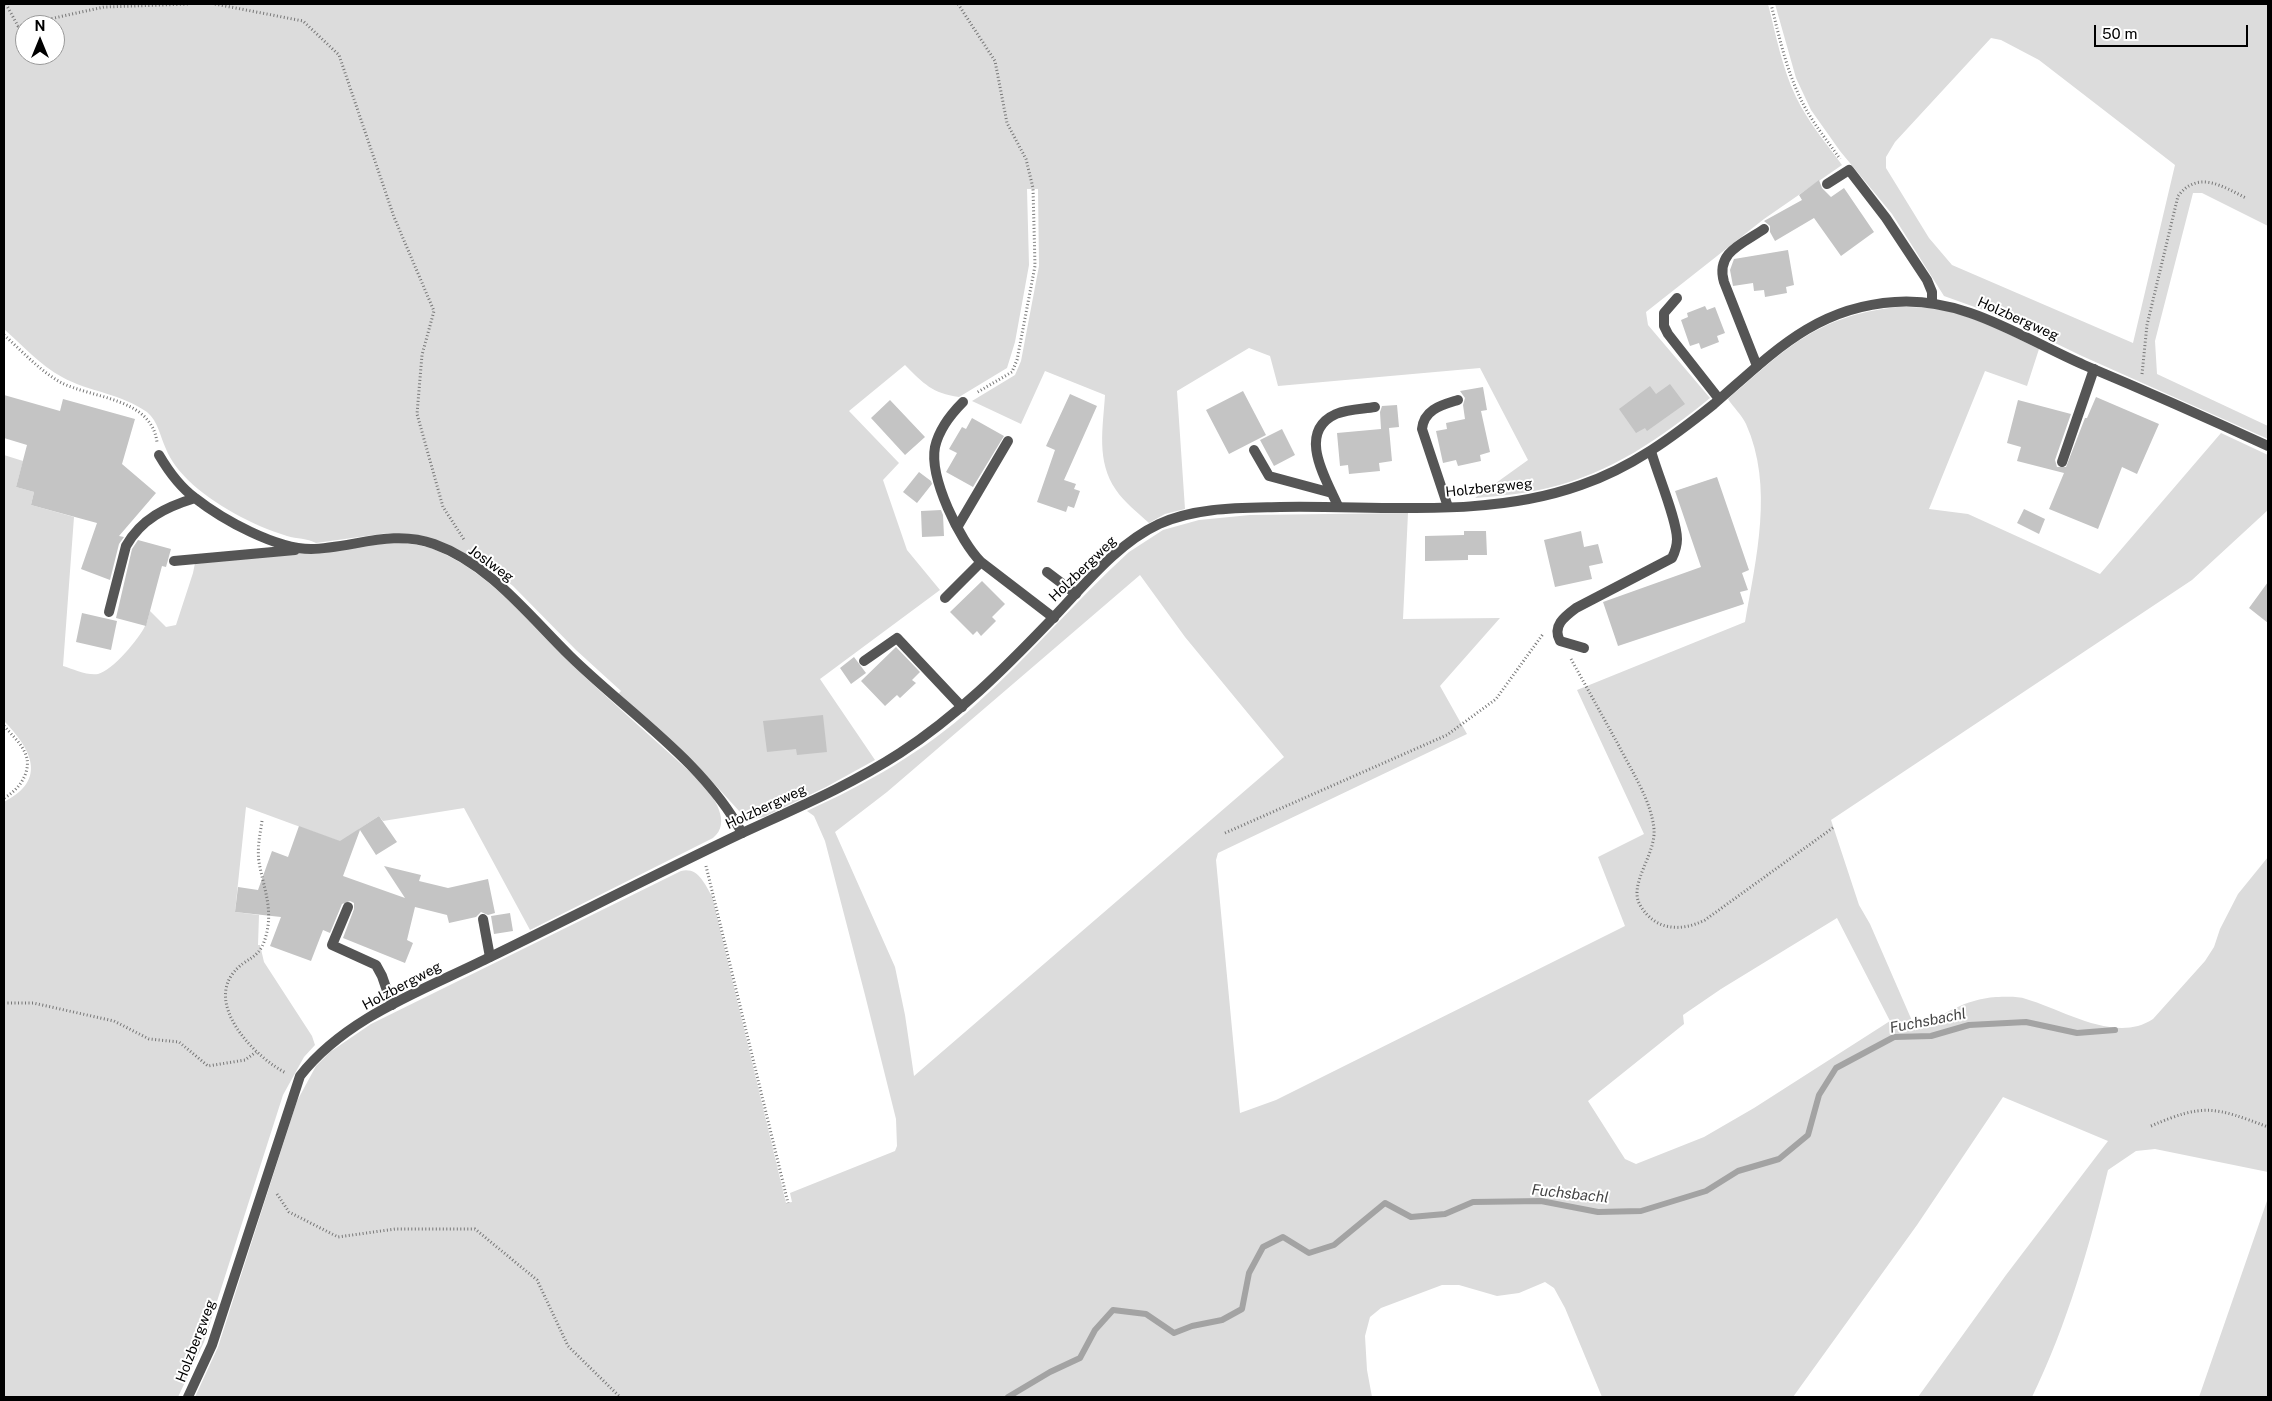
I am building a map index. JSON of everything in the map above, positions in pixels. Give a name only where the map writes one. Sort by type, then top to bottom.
[{"type":"street","points":[[1827,184],[1848,170],[1886,218],[1927,280],[1932,292],[1932,303]]},
{"type":"street","points":[[1757,366],[1724,282],[1721,268],[1724,259],[1729,253],[1764,229]]},
{"type":"street","points":[[1677,298],[1664,313],[1664,326],[1668,334],[1719,398]]},
{"type":"street","name":"Holzbergweg","points":[[188,1397],[212,1345],[300,1076],[326,1047],[392,1005],[742,833],[819,798],[893,757],[930,733],[962,707],[1125,547],[1151,528],[1170,520],[1221,510],[1338,506],[1448,507],[1506,502],[1554,494],[1604,476],[1651,451],[1797,334],[1831,316],[1875,304],[1896,302],[1932,303],[1959,309],[1995,322],[2094,369],[2268,446]]},
{"type":"street","points":[[2062,462],[2094,369]]},
{"type":"street","points":[[1448,507],[1422,429],[1424,419],[1434,408],[1458,400]]},
{"type":"street","points":[[963,402],[943,426],[935,447],[934,457],[938,480],[972,553],[1054,618]]},
{"type":"street","points":[[1338,506],[1315,451],[1318,431],[1329,418],[1338,413],[1375,407]]},
{"type":"street","points":[[958,526],[1008,440]]},
{"type":"street","points":[[1254,450],[1269,476],[1332,493]]},
{"type":"street","points":[[1584,648],[1560,641],[1557,635],[1558,625],[1564,617],[1576,608],[1672,558],[1676,550],[1677,538],[1674,525],[1651,451]]},
{"type":"street","name":"Joslweg","points":[[159,455],[168,470],[195,498],[227,519],[286,546],[311,549],[388,537],[403,538],[434,544],[469,563],[508,592],[570,656],[706,780],[730,811],[742,833]]},
{"type":"street","points":[[109,612],[126,546],[130,538],[138,528],[154,515],[171,506],[195,498]]},
{"type":"street","points":[[174,561],[311,549]]},
{"type":"street","points":[[945,598],[982,562]]},
{"type":"street","points":[[1048,572],[1076,594]]},
{"type":"street","points":[[864,661],[897,638],[962,707]]},
{"type":"street","points":[[348,907],[332,945],[376,965],[380,970],[392,1005]]},
{"type":"street","points":[[483,919],[490,957]]},
{"type":"path","points":[[6,4],[18,26],[104,7],[190,4]]},
{"type":"path","points":[[214,4],[303,21],[339,55],[394,217],[434,311],[422,355],[417,414],[443,507],[467,544]]},
{"type":"path","points":[[958,4],[996,61],[1007,123],[1026,160],[1034,188],[1036,254],[1022,343],[1015,368],[1006,376],[963,402]]},
{"type":"path","points":[[1771,4],[1784,54],[1799,96],[1807,112],[1848,170]]},
{"type":"path","points":[[2139,389],[2147,325],[2178,196],[2186,185],[2202,181],[2227,188],[2246,198]]},
{"type":"path","points":[[4,335],[42,369],[61,382],[115,400],[146,418],[156,435],[159,455]]},
{"type":"path","points":[[1225,833],[1416,749],[1462,725],[1496,699],[1548,628],[1564,617]]},
{"type":"path","points":[[1560,641],[1629,765],[1652,816],[1654,843],[1636,887],[1636,896],[1647,915],[1657,923],[1674,928],[1690,927],[1705,920],[1834,827]]},
{"type":"path","points":[[4,726],[26,755],[28,764],[23,781],[4,798]]},
{"type":"path","points":[[262,821],[258,852],[268,896],[266,938],[262,950],[236,970],[230,978],[226,1001],[228,1010],[246,1042],[278,1069],[287,1074],[300,1076]]},
{"type":"path","points":[[703,852],[788,1203]]},
{"type":"path","points":[[4,1003],[33,1002],[114,1021],[149,1039],[178,1042],[208,1066],[246,1060],[256,1052]]},
{"type":"path","points":[[2151,1126],[2179,1114],[2198,1110],[2217,1110],[2268,1127]]},
{"type":"path","points":[[266,1178],[289,1212],[338,1237],[395,1229],[475,1229],[537,1280],[568,1346],[620,1397]]},
{"type":"shaded area","points":[[4,4],[1768,4],[1783,63],[1796,97],[1812,124],[1842,165],[1764,219],[1646,312],[1648,325],[1710,398],[1654,440],[1614,463],[1593,473],[1548,488],[1475,498],[1528,460],[1480,368],[1278,386],[1270,356],[1249,348],[1177,391],[1185,509],[1165,514],[1149,523],[1119,494],[1106,468],[1102,444],[1105,395],[1045,371],[1021,424],[972,401],[1015,375],[1021,361],[1039,266],[1038,189],[1027,189],[1029,265],[1015,342],[1007,368],[959,397],[942,393],[929,387],[905,365],[849,411],[899,463],[883,480],[907,550],[940,590],[820,679],[875,760],[826,787],[764,817],[754,819],[740,812],[708,777],[618,694],[621,691],[576,650],[513,586],[475,557],[469,558],[404,534],[388,533],[316,543],[287,536],[260,526],[222,506],[185,477],[170,458],[156,424],[147,412],[126,401],[72,382],[39,361],[4,329]]},
{"type":"shaded area","points":[[1775,4],[2268,4],[2268,226],[2202,193],[2193,193],[2155,341],[2157,374],[2268,426],[2268,439],[2082,356],[1997,315],[1944,296],[1892,214],[1840,151],[1811,110],[1796,78]],"holes":[[[1991,38],[2001,40],[2039,60],[2175,165],[2133,343],[1952,265],[1929,238],[1886,168],[1886,157],[1895,142]]]},
{"type":"shaded area","points":[[1897,307],[1943,310],[1980,321],[2039,349],[2027,386],[1985,371],[1929,509],[1968,514],[2100,574],[2221,433],[2268,455],[2268,510],[2192,580],[1831,820],[1859,905],[1870,924],[1916,1030],[1964,1004],[1996,997],[2023,998],[2073,1017],[2107,1027],[2123,1028],[2138,1026],[2153,1019],[2205,961],[2214,947],[2220,929],[2238,894],[2268,857],[2268,1172],[2155,1149],[2136,1151],[2108,1170],[2076,1286],[2045,1370],[2032,1397],[1918,1397],[2006,1275],[2108,1141],[2003,1097],[1917,1225],[1793,1397],[1602,1397],[1565,1308],[1554,1288],[1545,1282],[1519,1293],[1497,1296],[1459,1285],[1442,1285],[1381,1308],[1370,1317],[1365,1336],[1367,1370],[1372,1397],[195,1397],[218,1347],[297,1101],[316,1066],[330,1052],[371,1024],[681,871],[692,871],[700,877],[712,896],[786,1203],[792,1202],[790,1193],[895,1151],[897,1146],[896,1119],[865,995],[825,841],[814,816],[807,811],[873,778],[915,752],[955,723],[1013,669],[1129,552],[1163,530],[1199,520],[1250,515],[1408,513],[1403,619],[1500,618],[1440,686],[1467,734],[1218,853],[1216,860],[1240,1113],[1276,1100],[1625,926],[1598,857],[1644,834],[1577,690],[1745,622],[1758,548],[1761,497],[1759,472],[1746,424],[1728,399],[1767,365],[1804,338],[1823,327],[1869,311]],"holes":[[[1140,575],[1185,637],[1284,757],[914,1076],[905,1015],[895,967],[835,832],[887,792]],[[1837,918],[1890,1021],[1754,1108],[1704,1137],[1636,1164],[1625,1159],[1588,1101],[1684,1024],[1683,1015],[1721,989]]]},
{"type":"shaded area","points":[[4,455],[23,461],[16,487],[34,492],[31,505],[74,517],[63,666],[90,674],[104,672],[137,639],[146,624],[150,611],[166,627],[176,625],[195,563],[388,542],[422,546],[453,558],[472,570],[506,598],[567,660],[702,783],[716,803],[721,818],[721,825],[713,838],[530,930],[464,808],[383,821],[379,816],[359,829],[344,843],[246,807],[235,912],[259,915],[258,945],[260,945],[264,962],[312,1036],[315,1045],[304,1057],[283,1095],[204,1342],[178,1397],[4,1397],[4,802],[18,793],[27,783],[31,773],[31,763],[21,742],[4,721]]},
{"type":"shaded area","points":[[2268,1198],[2268,1397],[2199,1397]]},
{"type":"building","points":[[1819,180],[1822,188],[1831,197],[1844,188],[1874,232],[1841,256],[1814,218],[1775,241],[1770,232],[1770,226],[1764,221],[1802,200],[1799,195]]},
{"type":"building","points":[[1788,250],[1794,285],[1786,287],[1787,293],[1765,297],[1764,290],[1754,291],[1753,283],[1733,286],[1730,270],[1734,259]]},
{"type":"building","points":[[1705,306],[1707,310],[1715,307],[1725,333],[1717,336],[1719,342],[1701,349],[1699,343],[1690,346],[1681,320],[1688,317],[1687,313]]},
{"type":"building","points":[[1670,384],[1685,404],[1647,431],[1645,428],[1636,433],[1619,409],[1650,386],[1656,394]]},
{"type":"building","points":[[1483,387],[1487,410],[1481,411],[1490,452],[1480,455],[1481,461],[1458,466],[1456,460],[1443,463],[1436,431],[1447,429],[1446,423],[1465,419],[1463,405],[1465,398],[1460,391]]},
{"type":"building","points":[[1243,391],[1266,435],[1229,454],[1206,410]]},
{"type":"building","points":[[1070,394],[1097,406],[1064,480],[1076,484],[1074,489],[1080,491],[1074,508],[1068,506],[1066,512],[1037,502],[1055,450],[1046,446]]},
{"type":"building","points":[[4,395],[60,411],[63,399],[135,419],[122,464],[156,493],[119,536],[124,537],[119,544],[110,580],[81,569],[97,523],[31,505],[34,492],[16,487],[27,445],[4,438]]},
{"type":"building","points":[[2096,397],[2159,424],[2137,474],[2122,467],[2098,529],[2049,509],[2064,473],[2017,461],[2021,447],[2007,443],[2018,400],[2071,414],[2055,460],[2057,467],[2066,467],[2085,418],[2087,418]]},
{"type":"building","points":[[890,400],[925,437],[905,455],[871,418]]},
{"type":"building","points":[[1397,405],[1399,427],[1389,428],[1392,461],[1379,463],[1380,471],[1349,474],[1348,465],[1340,466],[1337,433],[1381,429],[1380,412],[1382,406]]},
{"type":"building","points":[[972,418],[1004,436],[973,487],[946,472],[957,453],[949,449],[962,427],[966,429]]},
{"type":"building","points":[[1282,429],[1295,455],[1274,466],[1260,440]]},
{"type":"building","points":[[919,472],[931,481],[932,484],[917,503],[903,492]]},
{"type":"building","points":[[1717,477],[1749,570],[1742,573],[1748,590],[1740,592],[1744,604],[1618,646],[1603,602],[1701,567],[1675,491]]},
{"type":"building","points":[[2024,509],[2045,519],[2039,534],[2017,523]]},
{"type":"building","points":[[941,510],[944,536],[922,537],[921,511]]},
{"type":"building","points":[[1464,531],[1486,531],[1487,555],[1468,555],[1468,560],[1425,561],[1425,536],[1464,535]]},
{"type":"building","points":[[1581,531],[1584,547],[1598,544],[1603,563],[1589,566],[1592,579],[1555,587],[1544,540]]},
{"type":"building","points":[[138,540],[171,549],[166,567],[162,566],[146,626],[116,618],[132,549]]},
{"type":"building","points":[[982,581],[1005,604],[992,617],[996,621],[981,636],[977,631],[973,635],[950,612]]},
{"type":"building","points":[[2268,582],[2268,623],[2249,608]]},
{"type":"building","points":[[82,613],[117,621],[111,650],[76,642]]},
{"type":"building","points":[[896,647],[920,672],[912,680],[916,683],[900,698],[897,695],[885,706],[861,681]]},
{"type":"building","points":[[854,657],[866,673],[851,684],[840,668]]},
{"type":"building","points":[[823,715],[827,752],[797,755],[796,749],[767,752],[763,721]]},
{"type":"building","points":[[379,816],[397,842],[376,855],[360,830],[343,876],[405,898],[384,866],[421,875],[419,881],[448,888],[488,879],[495,913],[488,915],[481,912],[476,917],[449,923],[447,915],[415,907],[407,940],[413,943],[405,963],[343,938],[354,909],[354,903],[350,901],[342,904],[330,933],[323,930],[311,961],[270,946],[281,917],[235,912],[238,887],[258,890],[272,851],[288,857],[299,826],[340,841]]},
{"type":"building","points":[[510,913],[513,931],[494,934],[491,916]]},
{"type":"waterway","name":"Fuchsbachl","points":[[1008,1397],[1050,1372],[1080,1358],[1095,1330],[1113,1310],[1146,1314],[1174,1333],[1192,1326],[1222,1320],[1242,1309],[1249,1273],[1263,1247],[1283,1237],[1309,1253],[1334,1245],[1385,1203],[1411,1217],[1445,1214],[1473,1202],[1541,1201],[1598,1212],[1641,1211],[1706,1191],[1738,1171],[1779,1159],[1808,1135],[1819,1095],[1836,1068],[1894,1037],[1931,1036],[1969,1025],[2026,1022],[2077,1033],[2115,1030]]}]
